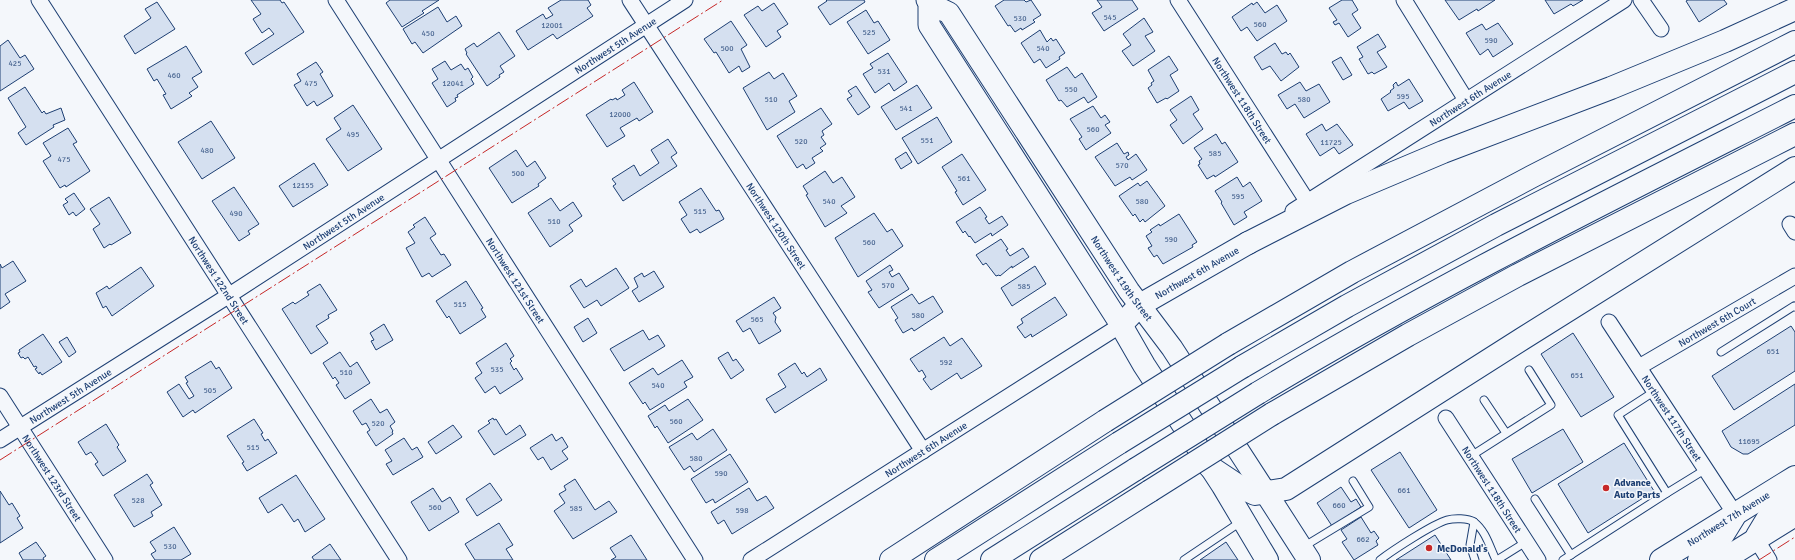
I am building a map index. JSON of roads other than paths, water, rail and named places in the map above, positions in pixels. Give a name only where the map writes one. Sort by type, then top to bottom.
[{"type":"main road","name":"Northwest 119th Street","points":[[928,2],[949,13],[1129,292],[1172,348],[1305,554]]},
{"type":"main road","name":"Northwest 119th Street","points":[[928,2],[929,25],[1121,325],[1144,365],[1210,467],[1267,560]]},
{"type":"main road","points":[[1248,243],[1346,193],[1443,152],[1611,88],[1725,41],[1795,9]]},
{"type":"main road","points":[[891,560],[1105,421],[1228,344],[1352,272],[1533,176],[1795,42]]},
{"type":"main road","points":[[936,560],[1242,367],[1347,306],[1476,236],[1795,72]]},
{"type":"main road","points":[[992,560],[1258,393],[1420,300],[1552,230],[1795,106]]},
{"type":"main road","points":[[1041,560],[1272,414],[1408,335],[1518,276],[1795,134]]},
{"type":"main road","points":[[1210,467],[1240,487],[1255,494],[1266,494],[1286,489],[1795,168]]},
{"type":"main road","name":"Northwest 6th Avenue","points":[[1121,325],[1140,305],[1248,243]]},
{"type":"main road","name":"Northwest 7th Avenue","points":[[1661,560],[1795,477]]},
{"type":"main road","points":[[1756,539],[1772,511],[1795,496]]},
{"type":"main road","points":[[1699,560],[1713,551],[1735,514]]},
{"type":"main road","points":[[1723,560],[1795,515]]},
{"type":"street","name":"Northwest 122nd Street","points":[[39,0],[399,560]]},
{"type":"street","name":"Northwest 121st Street","points":[[336,0],[695,560]]},
{"type":"street","name":"Northwest 120th Street","points":[[630,0],[923,451]]},
{"type":"street","name":"Northwest 5th Avenue","points":[[0,440],[228,296],[645,25],[686,0]]},
{"type":"street","name":"Northwest 118th Street","points":[[1178,0],[1307,201]]},
{"type":"street","points":[[1404,0],[1466,100]]},
{"type":"street","name":"Northwest 6th Avenue","points":[[1248,243],[1307,201],[1624,0]]},
{"type":"street","points":[[1641,0],[1661,29]]},
{"type":"street","name":"Northwest 6th Court","points":[[1639,367],[1795,276]]},
{"type":"street","name":"Northwest 117th Street","points":[[1609,322],[1735,514]]},
{"type":"street","name":"Northwest 6th Avenue","points":[[751,560],[1121,325]]},
{"type":"street","name":"Northwest 123rd Street","points":[[0,396],[105,560]]},
{"type":"street","name":"Northwest 118th Street","points":[[1446,418],[1538,560]]},
{"type":"street","points":[[1756,539],[1769,560]]},
{"type":"lane","points":[[1722,352],[1794,306],[1795,307]]},
{"type":"lane","points":[[1470,456],[1551,405],[1529,370]]},
{"type":"lane","points":[[1655,391],[1618,415],[1668,493]]},
{"type":"lane","points":[[1484,400],[1506,433]]},
{"type":"lane","points":[[1563,560],[1706,469]]},
{"type":"lane","points":[[1305,554],[1369,506],[1354,481]]},
{"type":"lane","points":[[1535,499],[1571,555]]},
{"type":"lane","points":[[1380,560],[1429,529],[1447,520],[1462,519],[1474,522],[1484,534],[1496,560],[1526,542]]},
{"type":"lane","points":[[1184,560],[1242,521]]},
{"type":"lane","points":[[1474,522],[1470,545],[1475,560]]},
{"type":"place","name":"Advance Auto Parts","points":[[1606,488]]},
{"type":"place","name":"McDonald's","points":[[1429,548]]}]
